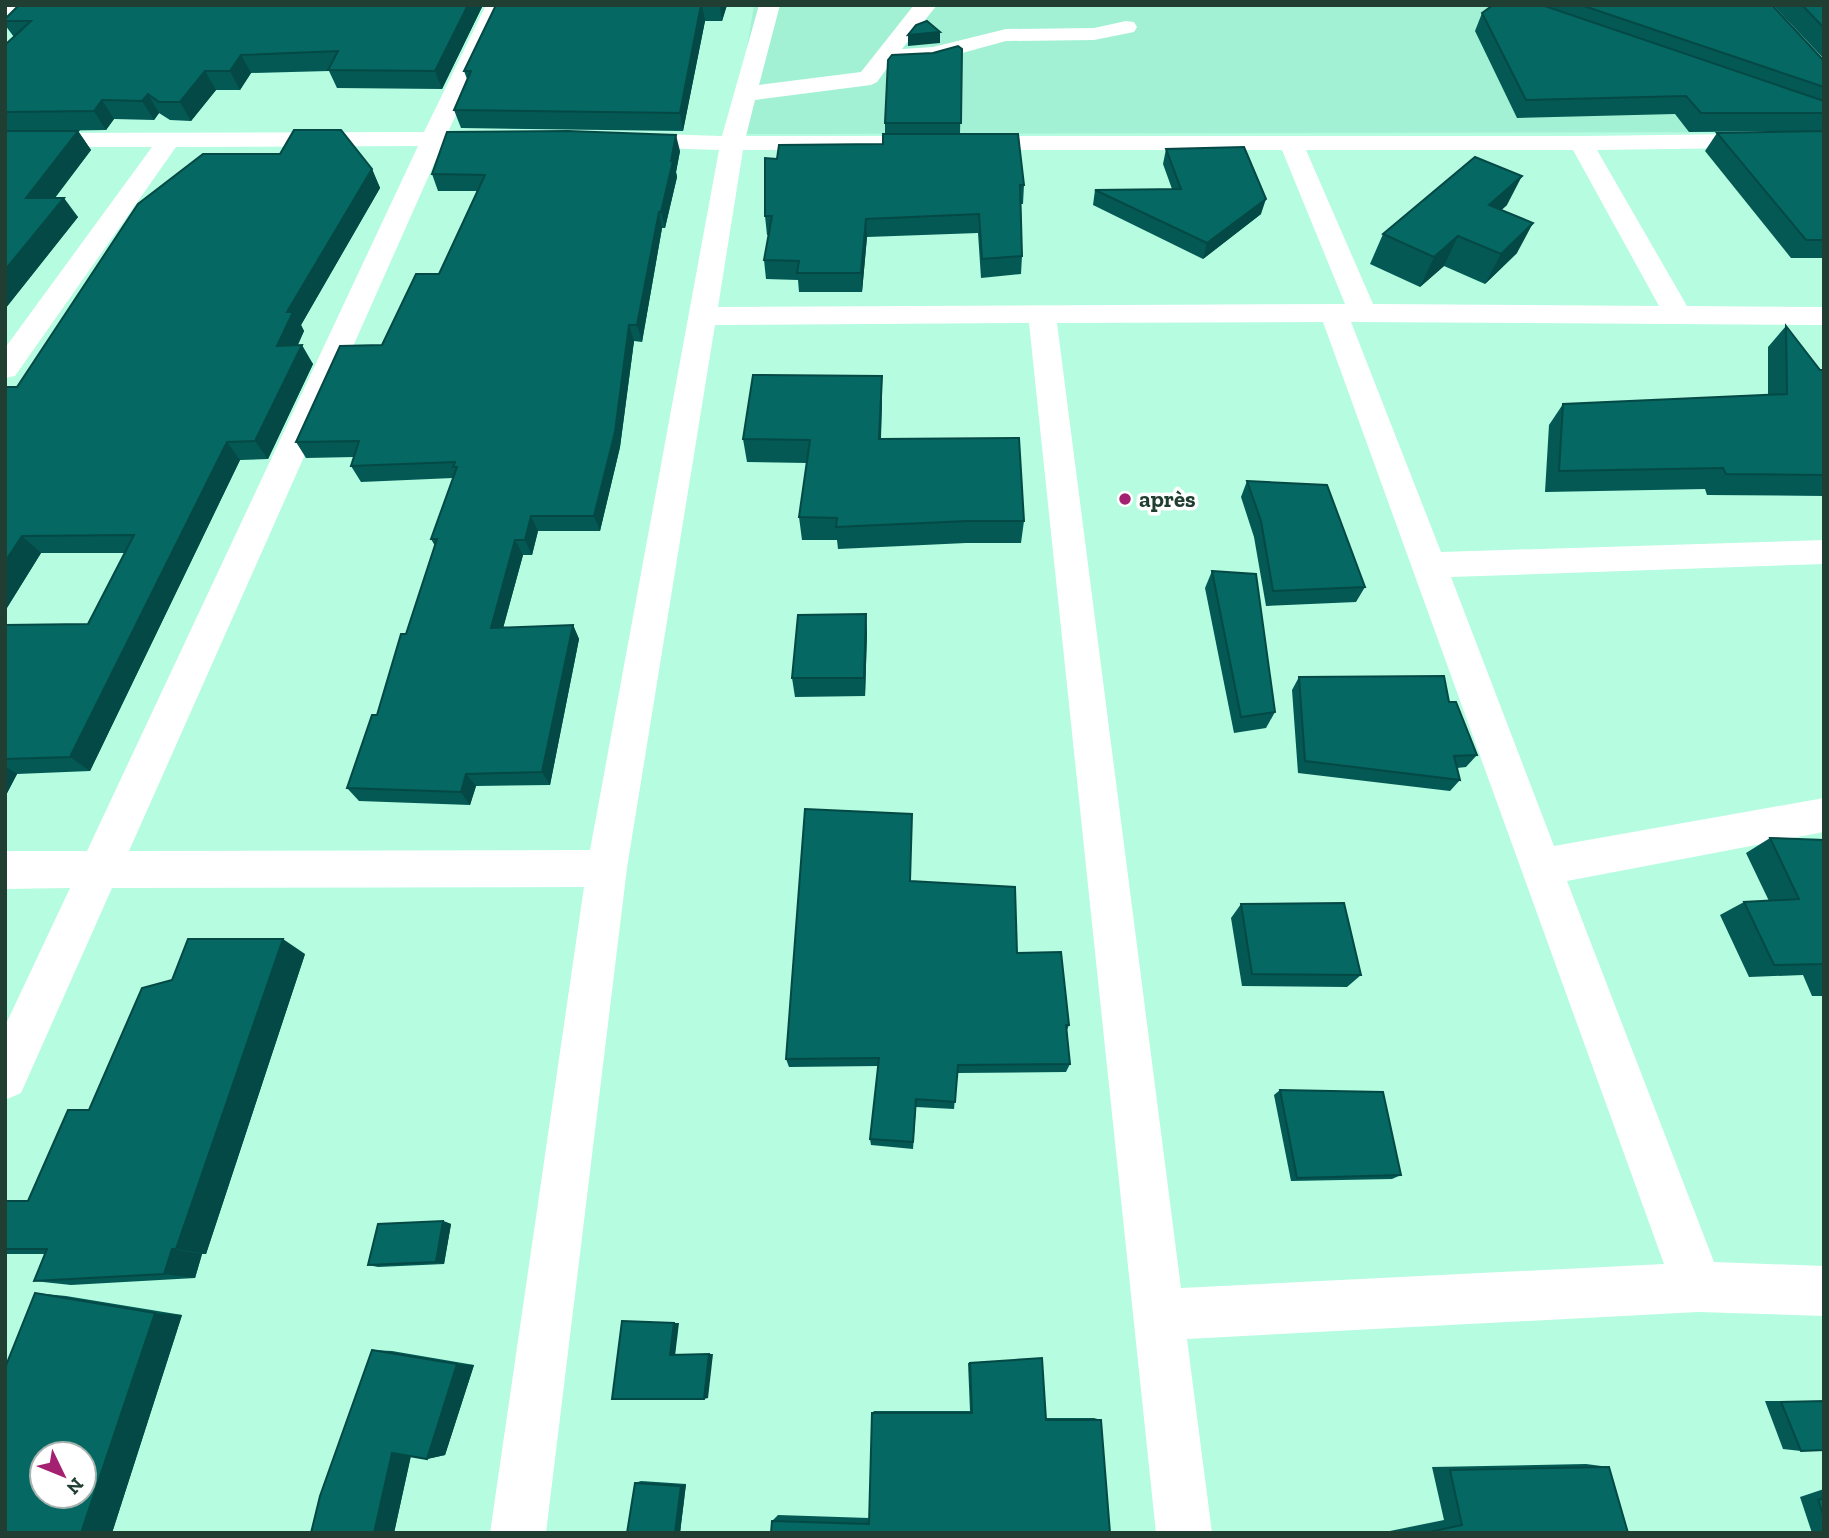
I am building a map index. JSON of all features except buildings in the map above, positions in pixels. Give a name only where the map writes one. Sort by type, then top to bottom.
[{"type":"street","points":[[5,12],[12,5]]},
{"type":"street","points":[[5,1077],[433,139],[497,5]]},
{"type":"street","points":[[518,1533],[607,868],[732,143],[770,5]]},
{"type":"street","points":[[745,94],[855,82],[869,77],[919,12],[928,5]]},
{"type":"street","points":[[884,57],[933,54],[1006,36],[1094,34],[1126,27]]},
{"type":"street","points":[[5,141],[522,139]]},
{"type":"street","points":[[599,139],[732,143],[1581,143],[1824,140]]},
{"type":"street","points":[[5,369],[168,141]]},
{"type":"street","points":[[1291,143],[1432,565],[1590,1005],[1698,1287]]},
{"type":"street","points":[[1581,143],[1677,313]]},
{"type":"street","points":[[703,316],[1348,313],[1824,316]]},
{"type":"street","points":[[1042,316],[1184,1533]]},
{"type":"street","points":[[1432,565],[1824,552]]},
{"type":"street","points":[[1541,867],[1824,815]]},
{"type":"street","points":[[5,870],[607,868]]},
{"type":"street","points":[[1160,1315],[1698,1287],[1824,1291]]},
{"type":"shaded area","points":[[754,5],[1748,5],[1824,87],[1824,132],[733,134]]},
{"type":"place","name":"après","points":[[1125,499]]}]
